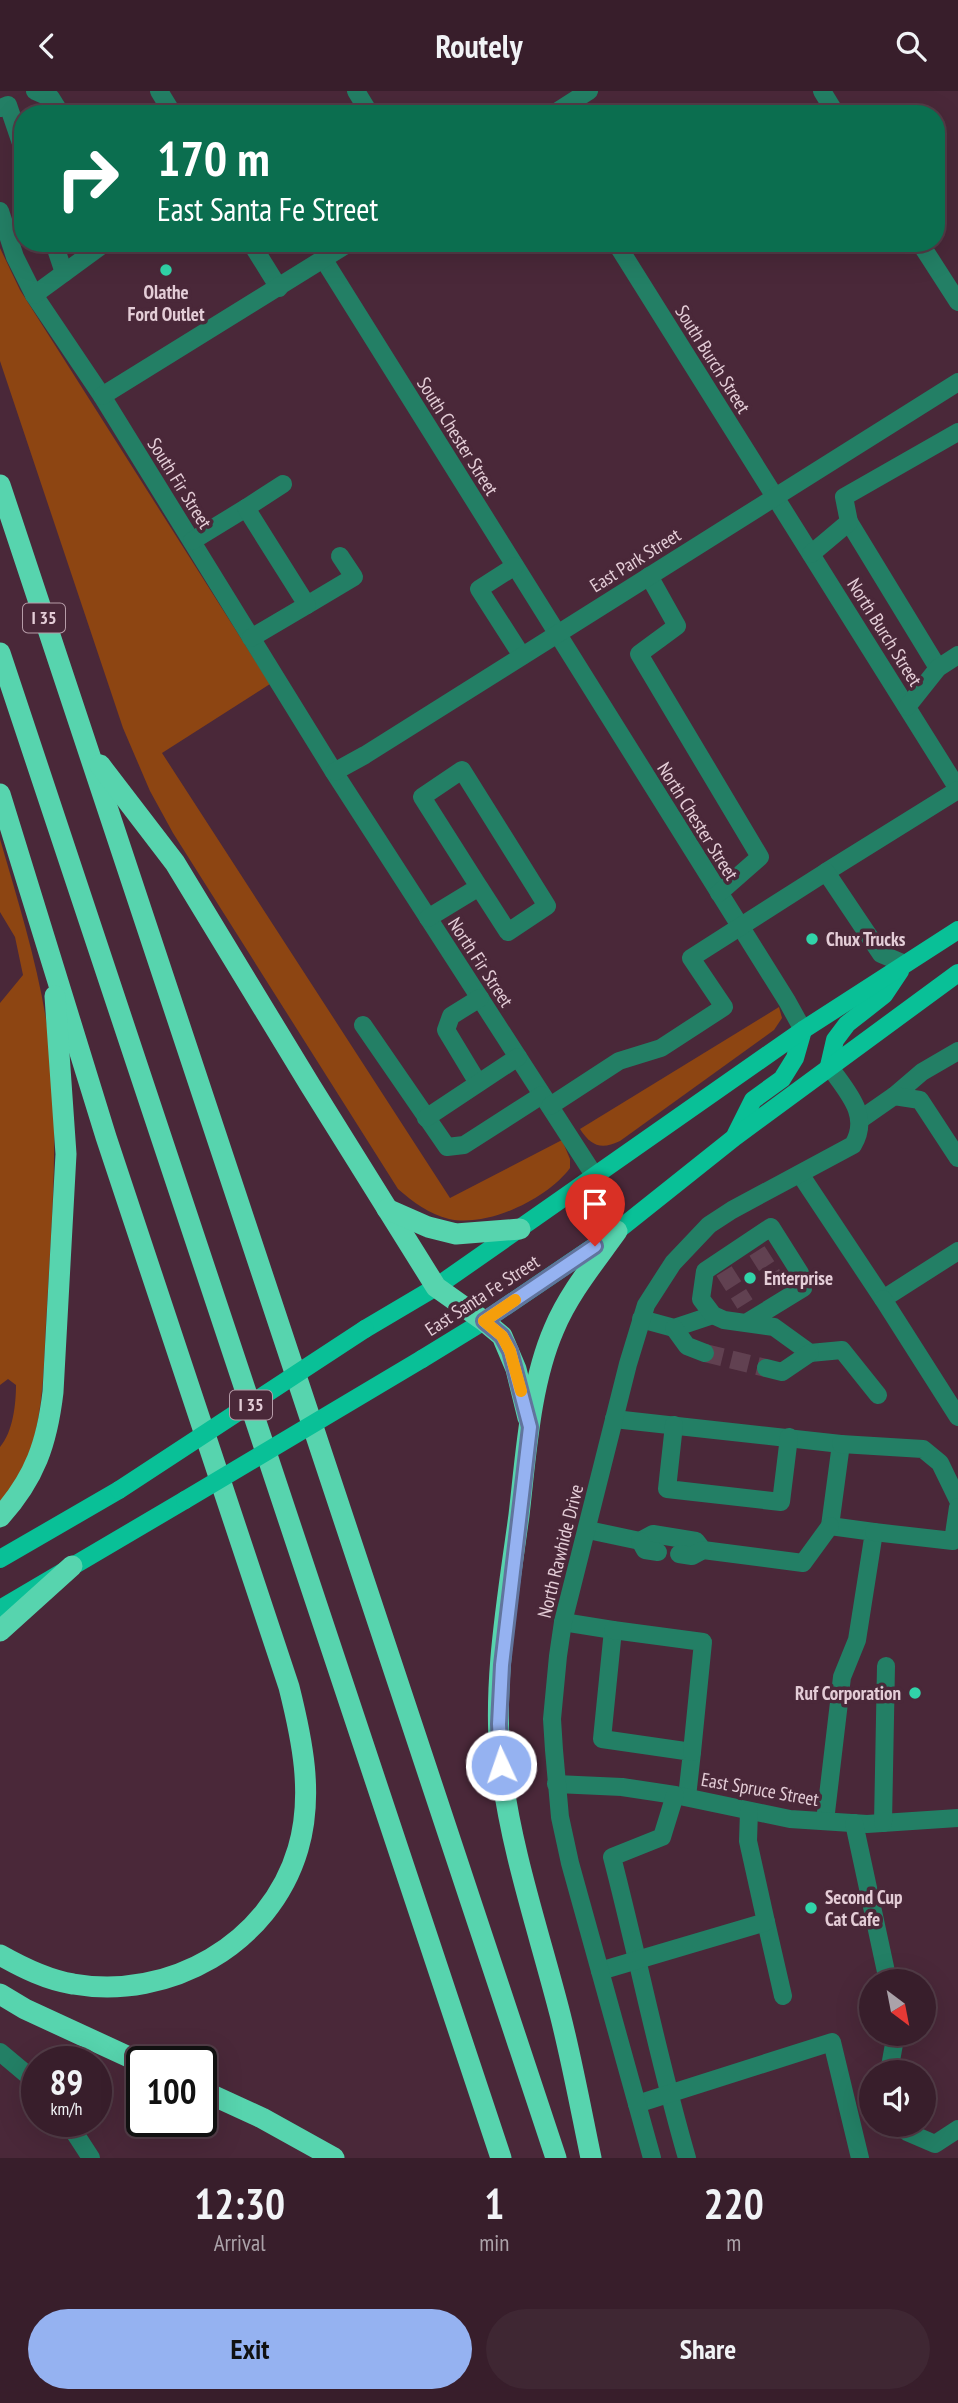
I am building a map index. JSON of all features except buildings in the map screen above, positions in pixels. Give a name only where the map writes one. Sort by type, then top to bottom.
[{"type":"highway","name":"I 35","points":[[0,485],[556,2158]]},
{"type":"highway","name":"I 35","points":[[0,653],[501,2158]]},
{"type":"highway","points":[[89,750],[175,863],[436,1287],[502,1336],[510,1351],[530,1427]]},
{"type":"highway","points":[[0,794],[106,1137],[289,1686],[298,1721],[306,1786],[304,1820],[298,1849],[274,1899],[242,1937],[202,1964],[150,1984],[100,1987],[49,1978],[0,1955]]},
{"type":"highway","points":[[0,1517],[23,1490],[40,1455],[49,1427],[53,1392],[66,1154],[55,1014],[55,972]]},
{"type":"highway","points":[[387,1209],[428,1227],[456,1234],[520,1229]]},
{"type":"highway","points":[[591,2158],[560,2015],[508,1815],[499,1724],[502,1665],[530,1427],[541,1369],[554,1329],[566,1305],[617,1231]]},
{"type":"highway","points":[[0,1631],[72,1566]]},
{"type":"highway","points":[[0,1994],[37,2015],[126,2056]]},
{"type":"highway","points":[[217,2097],[262,2118],[334,2158]]},
{"type":"main road","name":"East Santa Fe Street","points":[[0,1559],[119,1490],[365,1329],[436,1287],[803,1030],[958,930]]},
{"type":"main road","points":[[829,1066],[835,1040],[847,1024],[884,995],[905,964]]},
{"type":"main road","name":"East Santa Fe Street","points":[[0,1609],[484,1321],[617,1231],[734,1137],[958,973]]},
{"type":"main road","points":[[734,1137],[753,1100],[782,1079],[796,1058],[803,1030]]},
{"type":"street","points":[[567,105],[589,91]]},
{"type":"street","points":[[0,108],[8,105],[14,123]]},
{"type":"street","name":"South Fir Street","points":[[0,211],[15,257],[34,295],[102,396],[334,772]]},
{"type":"street","points":[[57,252],[64,273]]},
{"type":"street","points":[[34,295],[93,252]]},
{"type":"street","points":[[257,252],[279,288]]},
{"type":"street","points":[[102,396],[336,252]]},
{"type":"street","name":"South Burch Street","points":[[622,252],[775,497]]},
{"type":"street","points":[[926,252],[958,302]]},
{"type":"street","name":"South Chester Street","points":[[324,260],[557,634]]},
{"type":"street","name":"East Park Street","points":[[334,772],[958,382]]},
{"type":"street","points":[[938,668],[849,522],[844,497],[958,432]]},
{"type":"street","points":[[191,541],[283,484]]},
{"type":"street","name":"North Burch Street","points":[[775,497],[958,789]]},
{"type":"street","points":[[246,507],[307,605]]},
{"type":"street","points":[[811,554],[849,522]]},
{"type":"street","points":[[251,638],[354,577],[340,556]]},
{"type":"street","points":[[515,566],[479,589],[522,656]]},
{"type":"street","points":[[649,576],[677,626],[639,654],[760,857],[719,893]]},
{"type":"street","name":"North Chester Street","points":[[557,634],[803,1030]]},
{"type":"street","points":[[907,707],[938,668],[958,655]]},
{"type":"street","points":[[463,770],[547,906],[508,932],[479,887],[422,797],[463,770]]},
{"type":"street","name":"North Fir Street","points":[[334,772],[594,1175]]},
{"type":"street","points":[[363,1025],[447,1147],[464,1145],[619,1061],[661,1048],[723,1007],[691,958],[958,789]]},
{"type":"street","points":[[826,872],[881,954],[905,964]]},
{"type":"street","points":[[428,918],[479,887]]},
{"type":"street","points":[[478,1083],[446,1030],[451,1016],[480,998]]},
{"type":"street","points":[[829,1066],[856,1106],[861,1119],[922,1072],[958,1051]]},
{"type":"street","points":[[426,1118],[518,1057]]},
{"type":"street","points":[[894,1096],[920,1100],[958,1158]]},
{"type":"street","name":"North Rawhide Drive","points":[[652,2158],[564,1838],[556,1784],[552,1719],[563,1622],[641,1318],[658,1284],[695,1238],[732,1210],[853,1146],[860,1133],[861,1119]]},
{"type":"street","points":[[800,1174],[958,1417]]},
{"type":"street","points":[[771,1227],[800,1273],[803,1288],[783,1291],[749,1315],[724,1320],[713,1315],[701,1299],[705,1271],[721,1266],[754,1245],[771,1227]]},
{"type":"street","points":[[695,1238],[721,1266]]},
{"type":"street","points":[[883,1299],[958,1251]]},
{"type":"street","points":[[641,1318],[674,1328],[713,1315]]},
{"type":"street","points":[[749,1315],[774,1327],[810,1353]]},
{"type":"street","points":[[674,1328],[687,1346],[705,1353]]},
{"type":"street","points":[[766,1368],[782,1372],[810,1353],[842,1350],[878,1395]]},
{"type":"street","points":[[614,1419],[841,1444],[923,1449],[940,1464],[958,1500]]},
{"type":"street","points":[[674,1425],[667,1489],[781,1502],[789,1437]]},
{"type":"street","points":[[679,1554],[692,1556],[703,1551],[803,1563],[830,1526],[841,1444]]},
{"type":"street","points":[[830,1526],[953,1541],[958,1507]]},
{"type":"street","points":[[588,1530],[640,1541],[653,1534],[696,1541],[703,1551]]},
{"type":"street","points":[[825,1821],[842,1677],[858,1640],[874,1532]]},
{"type":"street","points":[[640,1541],[645,1550],[658,1552]]},
{"type":"street","points":[[563,1622],[703,1642],[692,1752],[681,1796],[662,1837],[612,1857],[668,2094],[687,2158]]},
{"type":"street","points":[[613,1629],[602,1739],[692,1752]]},
{"type":"street","points":[[883,1823],[886,1666]]},
{"type":"street","name":"East Spruce Street","points":[[556,1784],[622,1787],[681,1796],[790,1819],[853,1823],[958,1819]]},
{"type":"street","points":[[749,1811],[748,1841],[783,1996]]},
{"type":"street","points":[[853,1823],[885,1969]]},
{"type":"street","points":[[600,1971],[766,1922]]},
{"type":"street","points":[[637,2104],[832,2042],[860,2158]]},
{"type":"street","points":[[0,2052],[21,2070]]},
{"type":"street","points":[[918,2137],[935,2144],[958,2129]]},
{"type":"street","points":[[78,2137],[91,2158]]},
{"type":"shaded area","points":[[0,248],[20,290],[270,684],[162,753],[450,1198],[562,1140],[570,1159],[570,1168],[532,1200],[499,1215],[464,1221],[435,1214],[398,1189],[173,833],[150,791],[123,728],[0,361]]},
{"type":"shaded area","points":[[0,839],[26,928],[46,1019],[53,1091],[54,1163],[41,1403],[26,1462],[0,1505],[0,1447],[11,1426],[16,1385],[8,1379],[0,1385],[0,1003],[23,975],[15,937],[0,912]]},
{"type":"shaded area","points":[[779,1007],[782,1018],[774,1030],[620,1141],[597,1145],[580,1129]]},
{"type":"tunnel","points":[[757,1251],[778,1284]]},
{"type":"tunnel","points":[[724,1271],[745,1304]]},
{"type":"tunnel","points":[[705,1353],[766,1368]]},
{"type":"slow traffic","points":[[515,1300],[484,1321],[502,1336],[510,1351],[521,1391]]},
{"type":"place","name":"Olathe Ford Outlet","points":[[166,270]]},
{"type":"place","name":"Chux Trucks","points":[[812,939]]},
{"type":"place","name":"Enterprise","points":[[750,1278]]},
{"type":"place","name":"Ruf Corporation","points":[[915,1693]]},
{"type":"place","name":"Second Cup Cat Cafe","points":[[811,1908]]},
{"type":"route","points":[[501,1765],[499,1724],[506,1617],[530,1427],[510,1351],[502,1336],[484,1321],[595,1246]]}]
